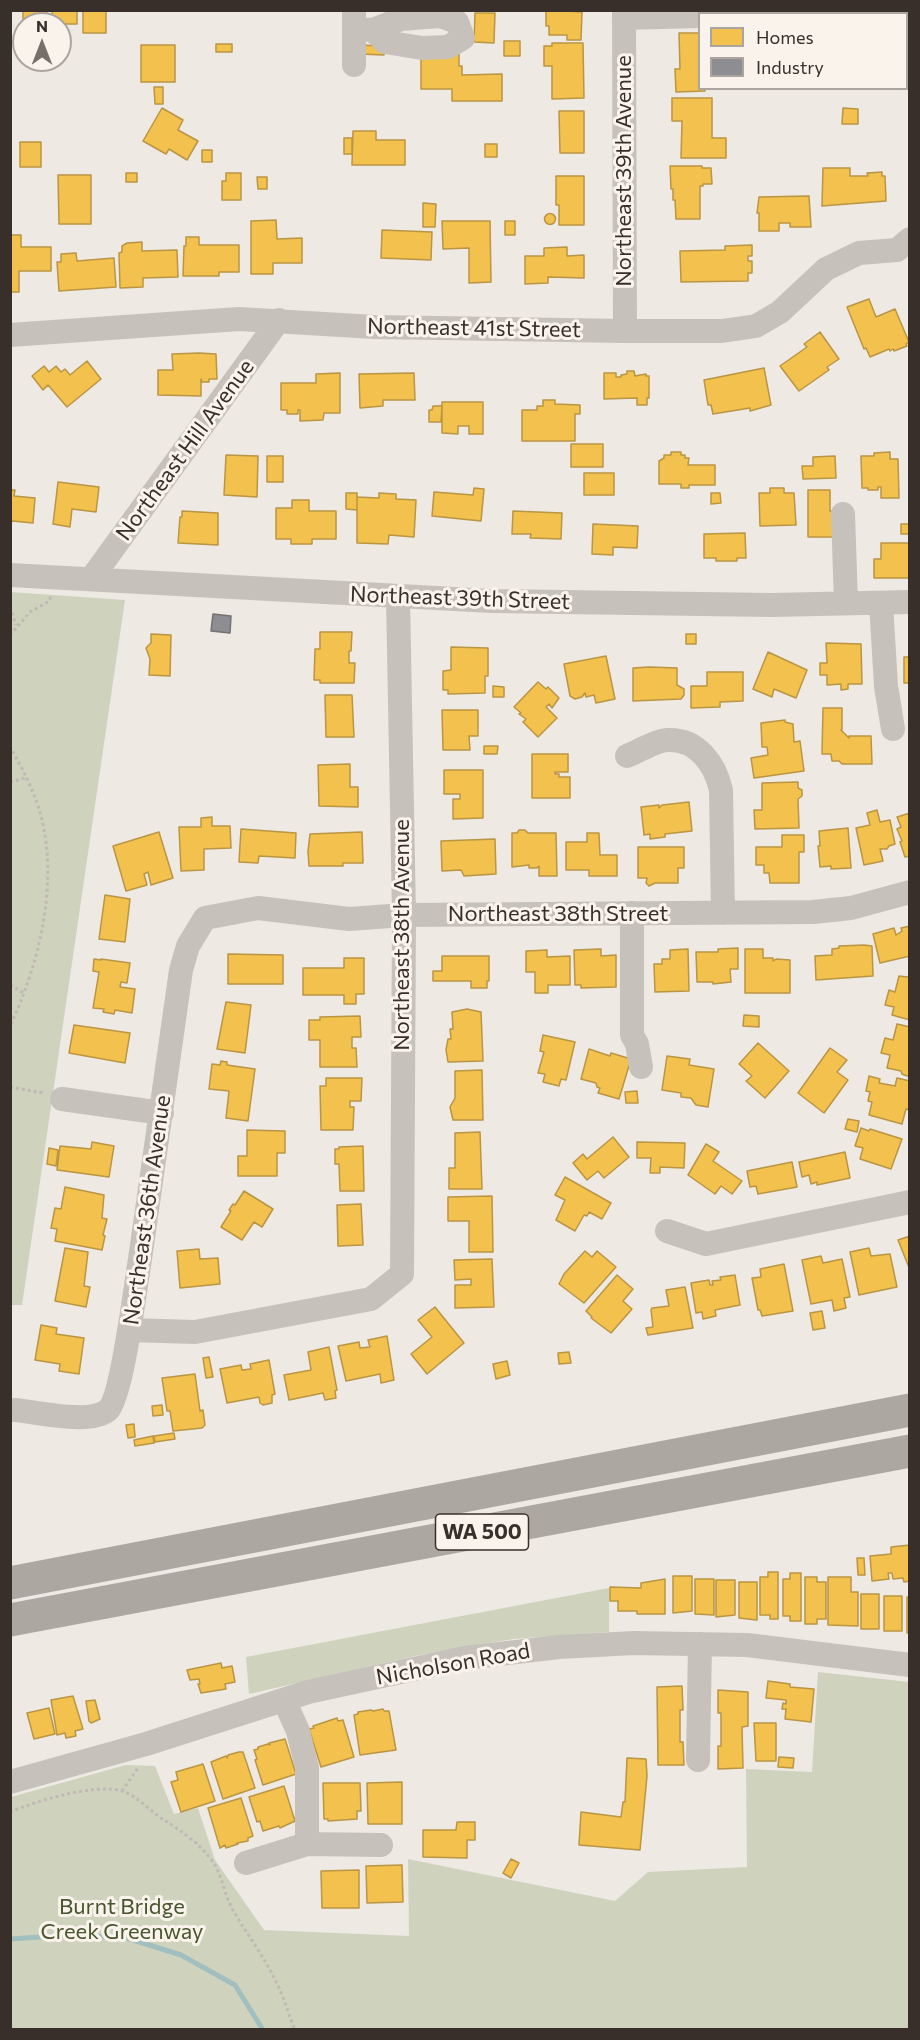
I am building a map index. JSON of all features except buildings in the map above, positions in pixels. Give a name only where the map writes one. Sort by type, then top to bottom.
[{"type":"highway","name":"WA 500","points":[[10,1583],[909,1410]]},
{"type":"highway","name":"WA 500","points":[[10,1619],[909,1451]]},
{"type":"street","points":[[624,14],[698,16]]},
{"type":"street","name":"Northeast 39th Avenue","points":[[624,14],[625,331]]},
{"type":"street","points":[[354,65],[360,23]]},
{"type":"street","name":"Northeast 41st Street","points":[[10,335],[240,319],[375,327],[722,331],[756,326],[780,312],[826,269],[859,253],[897,250],[909,240]]},
{"type":"street","name":"Northeast Hill Avenue","points":[[91,579],[279,320]]},
{"type":"street","points":[[843,514],[846,603]]},
{"type":"street","name":"Northeast 39th Street","points":[[10,575],[492,601],[713,604],[909,602]]},
{"type":"street","name":"Northeast 38th Avenue","points":[[129,1330],[195,1332],[371,1299],[402,1274],[404,915],[398,597]]},
{"type":"street","points":[[881,603],[886,686],[893,729]]},
{"type":"street","points":[[627,756],[666,740],[685,742],[701,751],[718,774],[721,790],[723,913]]},
{"type":"street","name":"Northeast 38th Street","points":[[205,918],[258,908],[349,919],[404,915],[813,912],[852,908],[909,892]]},
{"type":"street","points":[[632,913],[632,1035],[637,1044],[641,1067]]},
{"type":"street","name":"Northeast 36th Avenue","points":[[15,1410],[79,1417],[98,1416],[110,1408],[117,1390],[129,1330],[181,970],[188,946],[205,918]]},
{"type":"street","points":[[62,1099],[162,1113]]},
{"type":"street","points":[[667,1231],[706,1244],[909,1202]]},
{"type":"street","name":"Nicholson Road","points":[[10,1782],[146,1744],[308,1692],[465,1658],[559,1647],[634,1643],[700,1644],[747,1645],[909,1665]]},
{"type":"street","points":[[698,1760],[700,1644]]},
{"type":"street","points":[[284,1700],[298,1731],[307,1768],[307,1844]]},
{"type":"street","points":[[246,1863],[307,1844],[381,1845]]},
{"type":"path","points":[[10,635],[30,612],[48,602],[63,578]]},
{"type":"path","points":[[10,607],[16,626]]},
{"type":"path","points":[[10,746],[35,796],[43,828],[47,862],[45,922],[24,993],[10,1026]]},
{"type":"path","points":[[10,782],[25,778]]},
{"type":"path","points":[[10,985],[24,993]]},
{"type":"path","points":[[10,1087],[41,1092],[62,1099]]},
{"type":"path","points":[[10,1812],[33,1803],[78,1792],[122,1791],[176,1827],[205,1851],[215,1866],[232,1909],[275,1979],[295,2030]]},
{"type":"green space","points":[[10,592],[125,600],[22,1305],[10,1305]]},
{"type":"green space","points":[[609,1588],[609,1632],[513,1639],[420,1655],[249,1694],[246,1657]]},
{"type":"green space","name":"Burnt Bridge Creek Greenway","points":[[818,1672],[909,1682],[909,2029],[11,2029],[11,1797],[126,1765],[155,1766],[174,1814],[198,1808],[215,1860],[264,1930],[409,1936],[408,1859],[615,1901],[648,1872],[747,1867],[746,1769],[812,1772]]},
{"type":"waterway","points":[[10,1939],[69,1935],[127,1938],[181,1955],[235,1985],[263,2030]]}]
